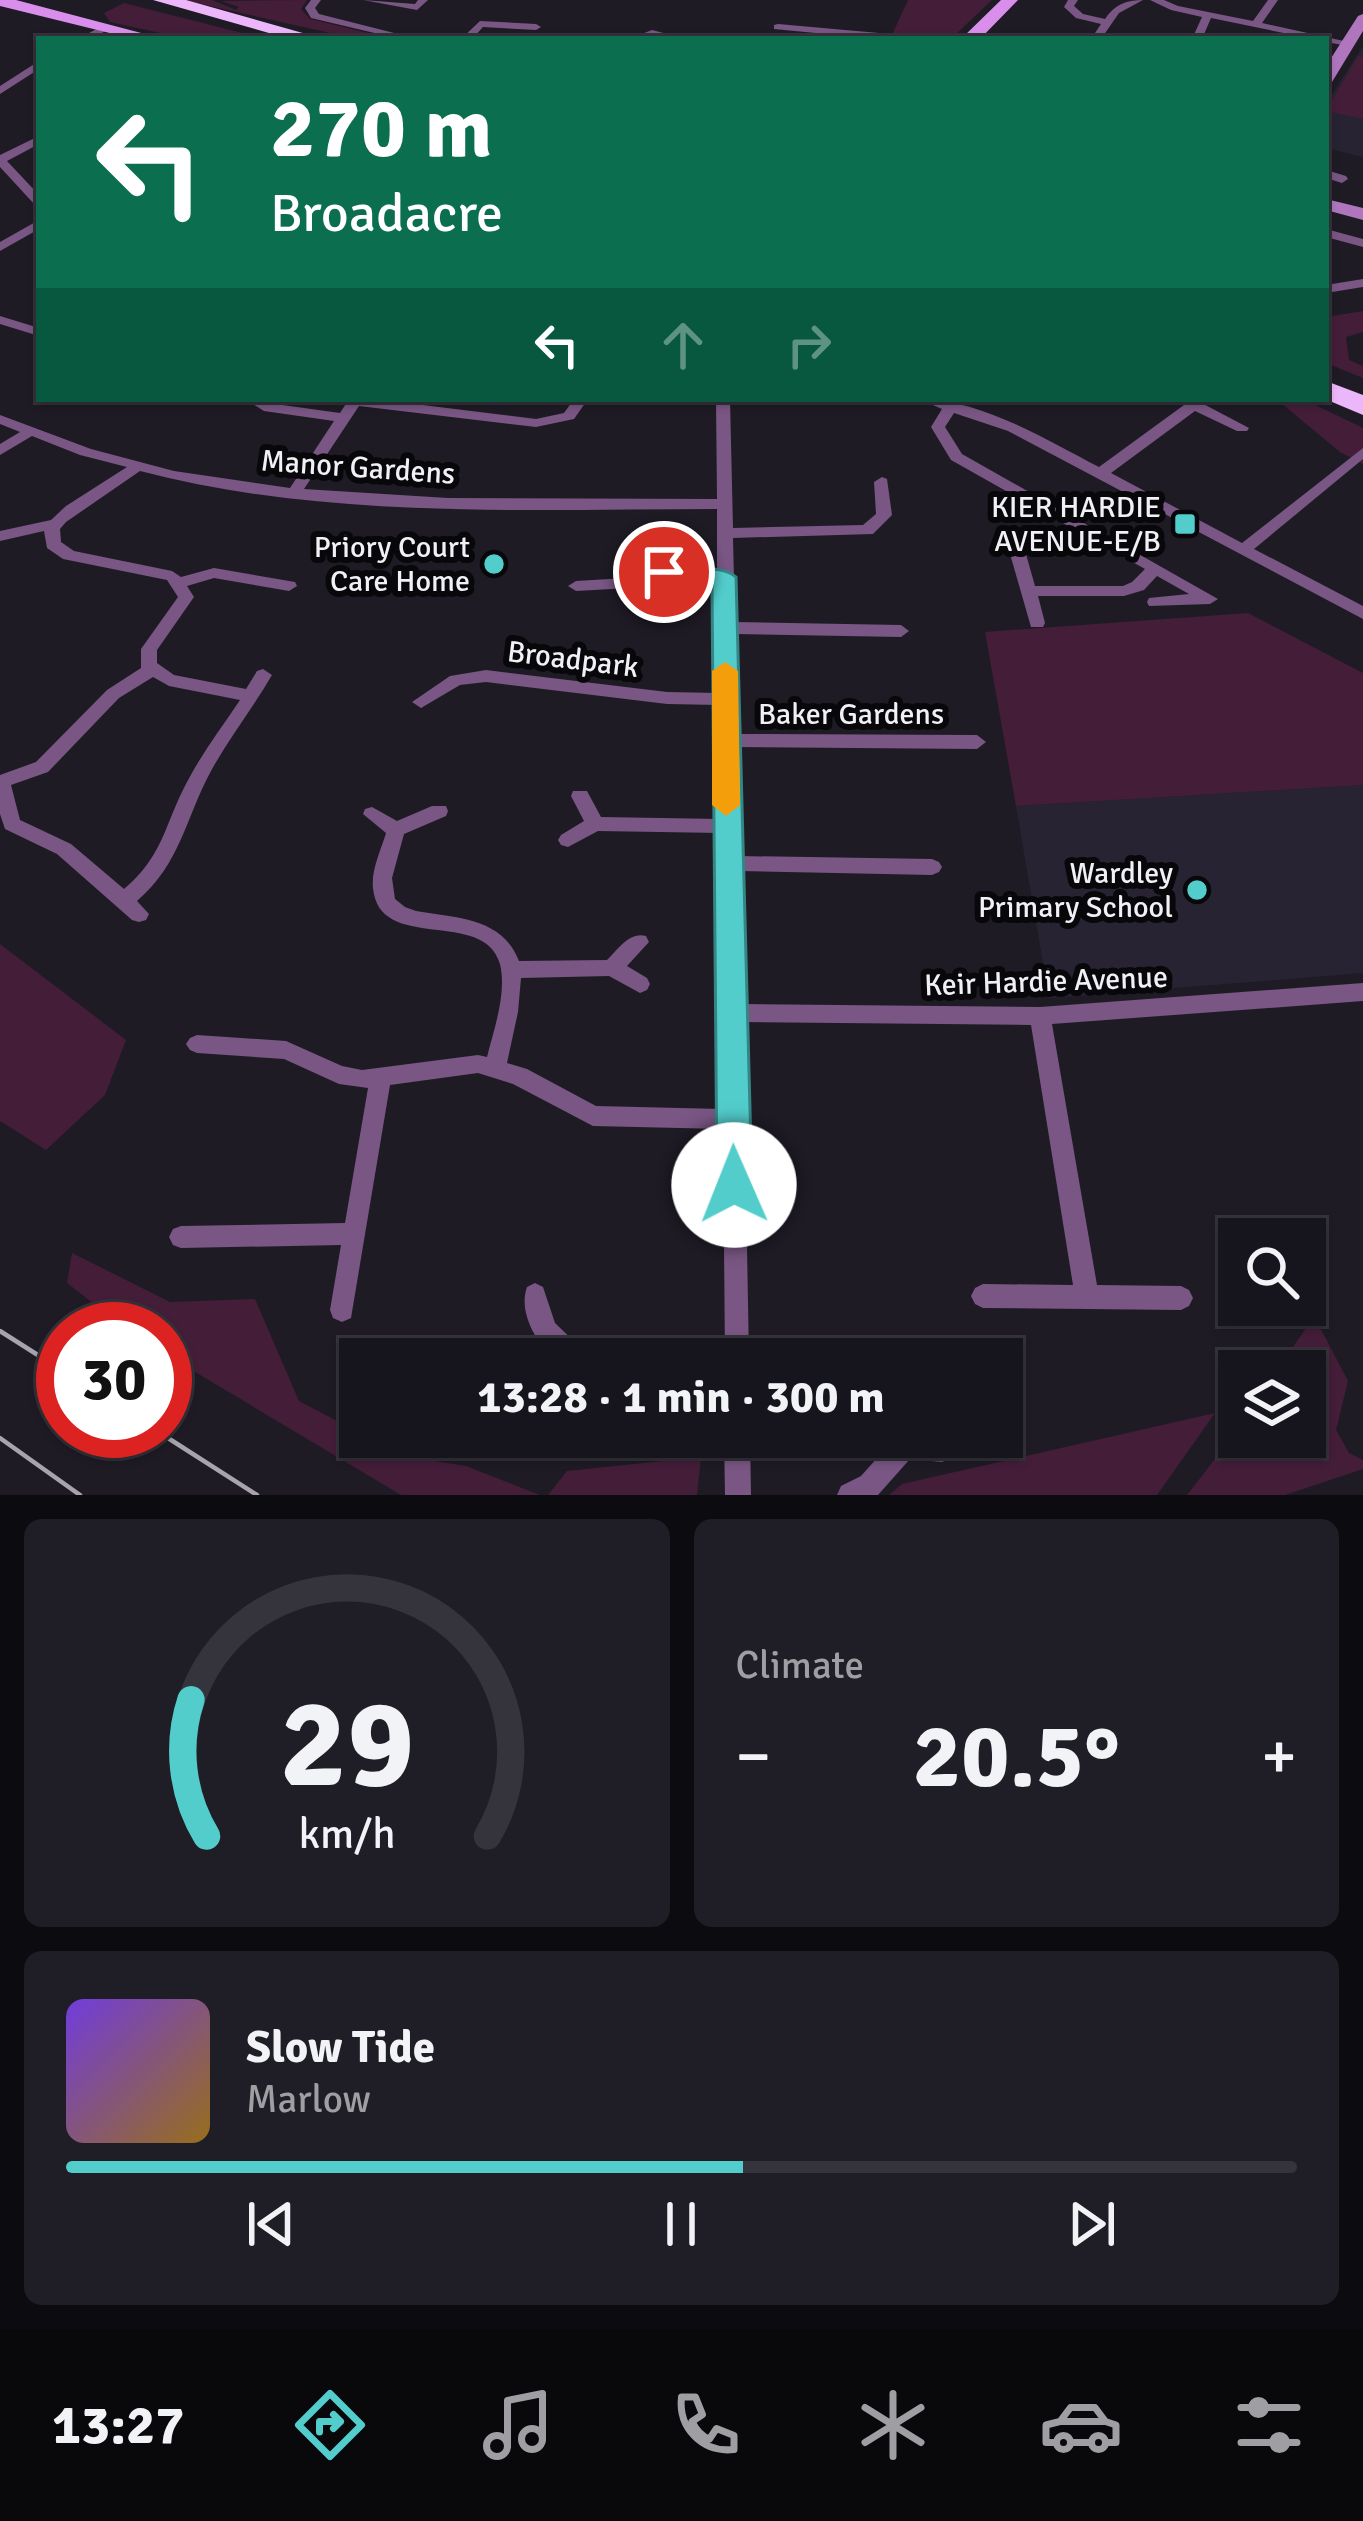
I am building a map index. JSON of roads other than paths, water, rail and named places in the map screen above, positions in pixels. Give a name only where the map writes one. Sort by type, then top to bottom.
[{"type":"highway","points":[[136,0],[277,33]]},
{"type":"highway","points":[[163,0],[277,33]]},
{"type":"highway","points":[[1329,376],[1363,391]]},
{"type":"highway","points":[[1329,389],[1363,406]]},
{"type":"main road","points":[[973,36],[1010,0]]},
{"type":"main road","points":[[0,1],[141,36]]},
{"type":"street","points":[[316,0],[310,8],[315,16],[400,36]]},
{"type":"street","points":[[368,0],[417,7]]},
{"type":"street","points":[[1073,0],[1069,7],[1075,14],[1106,22]]},
{"type":"street","points":[[1098,36],[1119,8],[1138,0]]},
{"type":"street","points":[[1155,0],[1312,36]]},
{"type":"street","points":[[1255,25],[1273,0]]},
{"type":"street","points":[[1198,36],[1208,15]]},
{"type":"street","points":[[1329,74],[1363,19]]},
{"type":"street","points":[[469,36],[480,24],[536,27]]},
{"type":"street","points":[[778,27],[798,34],[879,36]]},
{"type":"street","points":[[89,36],[106,28]]},
{"type":"street","points":[[1329,39],[1348,43]]},
{"type":"street","points":[[0,91],[36,66]]},
{"type":"street","points":[[36,141],[0,160],[36,199]]},
{"type":"street","points":[[1329,175],[1342,178]]},
{"type":"street","points":[[1329,205],[1363,214]]},
{"type":"street","points":[[0,247],[36,226]]},
{"type":"street","points":[[1329,234],[1363,243]]},
{"type":"street","points":[[1329,289],[1363,283]]},
{"type":"street","points":[[0,320],[36,331]]},
{"type":"street","points":[[256,402],[344,418]]},
{"type":"street","points":[[294,493],[355,402]]},
{"type":"street","points":[[388,402],[536,423],[569,416],[579,402]]},
{"type":"street","points":[[723,402],[736,1338]]},
{"type":"street","points":[[937,402],[1013,428],[1363,614]]},
{"type":"street","points":[[1100,474],[1188,402],[1242,428]]},
{"type":"street","points":[[951,406],[940,419],[939,433],[956,457],[1210,599],[1155,602]]},
{"type":"street","name":"Manor Gardens","points":[[0,419],[137,466],[294,493],[425,501],[722,504]]},
{"type":"street","points":[[0,451],[29,432]]},
{"type":"street","points":[[1243,550],[1363,452]]},
{"type":"street","points":[[0,536],[55,524],[69,511],[119,485],[137,466]]},
{"type":"street","points":[[723,533],[867,530],[884,515],[882,482]]},
{"type":"street","points":[[55,524],[52,544],[69,556],[163,572],[180,582],[186,597],[149,649],[146,657],[151,670],[169,680],[251,696]]},
{"type":"street","points":[[1012,533],[1036,623]]},
{"type":"street","points":[[652,602],[663,582],[663,551]]},
{"type":"street","points":[[1029,591],[1124,591],[1138,586],[1154,568]]},
{"type":"street","points":[[180,582],[214,573],[289,586]]},
{"type":"street","points":[[576,586],[724,577]]},
{"type":"street","points":[[725,628],[901,631]]},
{"type":"street","points":[[151,670],[113,694],[42,766],[0,782],[12,824],[64,849],[131,907],[176,843],[178,819],[204,766],[263,675]]},
{"type":"street","name":"Broadpark","points":[[421,702],[456,680],[486,676],[667,698],[726,699]]},
{"type":"street","name":"Baker Gardens","points":[[726,740],[977,742]]},
{"type":"street","points":[[580,796],[595,824]]},
{"type":"street","points":[[396,830],[439,811]]},
{"type":"street","points":[[372,814],[396,830]]},
{"type":"street","points":[[568,840],[595,824],[726,826]]},
{"type":"street","points":[[396,830],[381,888],[388,905],[415,919],[484,931],[507,955],[510,970],[495,1068]]},
{"type":"street","points":[[726,863],[932,867]]},
{"type":"street","points":[[612,968],[639,942]]},
{"type":"street","points":[[510,970],[612,968],[640,984]]},
{"type":"street","name":"Keir Hardie Avenue","points":[[730,1013],[1040,1016],[1363,992]]},
{"type":"street","points":[[1040,1016],[1087,1297]]},
{"type":"street","points":[[197,1044],[286,1050],[339,1075],[380,1079],[460,1064],[495,1068],[520,1076],[593,1116],[734,1119]]},
{"type":"street","points":[[342,1310],[380,1079]]},
{"type":"street","points":[[181,1237],[354,1234]]},
{"type":"street","points":[[535,1295],[538,1321],[549,1338]]},
{"type":"street","points":[[983,1296],[1181,1298]]},
{"type":"street","points":[[737,1458],[738,1495]]},
{"type":"street","points":[[850,1495],[870,1485],[894,1458]]},
{"type":"tram line","points":[[0,1331],[36,1354]]},
{"type":"tram line","points":[[0,1438],[80,1495]]},
{"type":"tram line","points":[[192,1453],[257,1495]]},
{"type":"place","name":"KIER HARDIE AVENUE-E/B","points":[[1185,524]]},
{"type":"place","name":"Priory Court Care Home","points":[[494,564]]},
{"type":"place","name":"Wardley Primary School","points":[[1197,890]]}]
